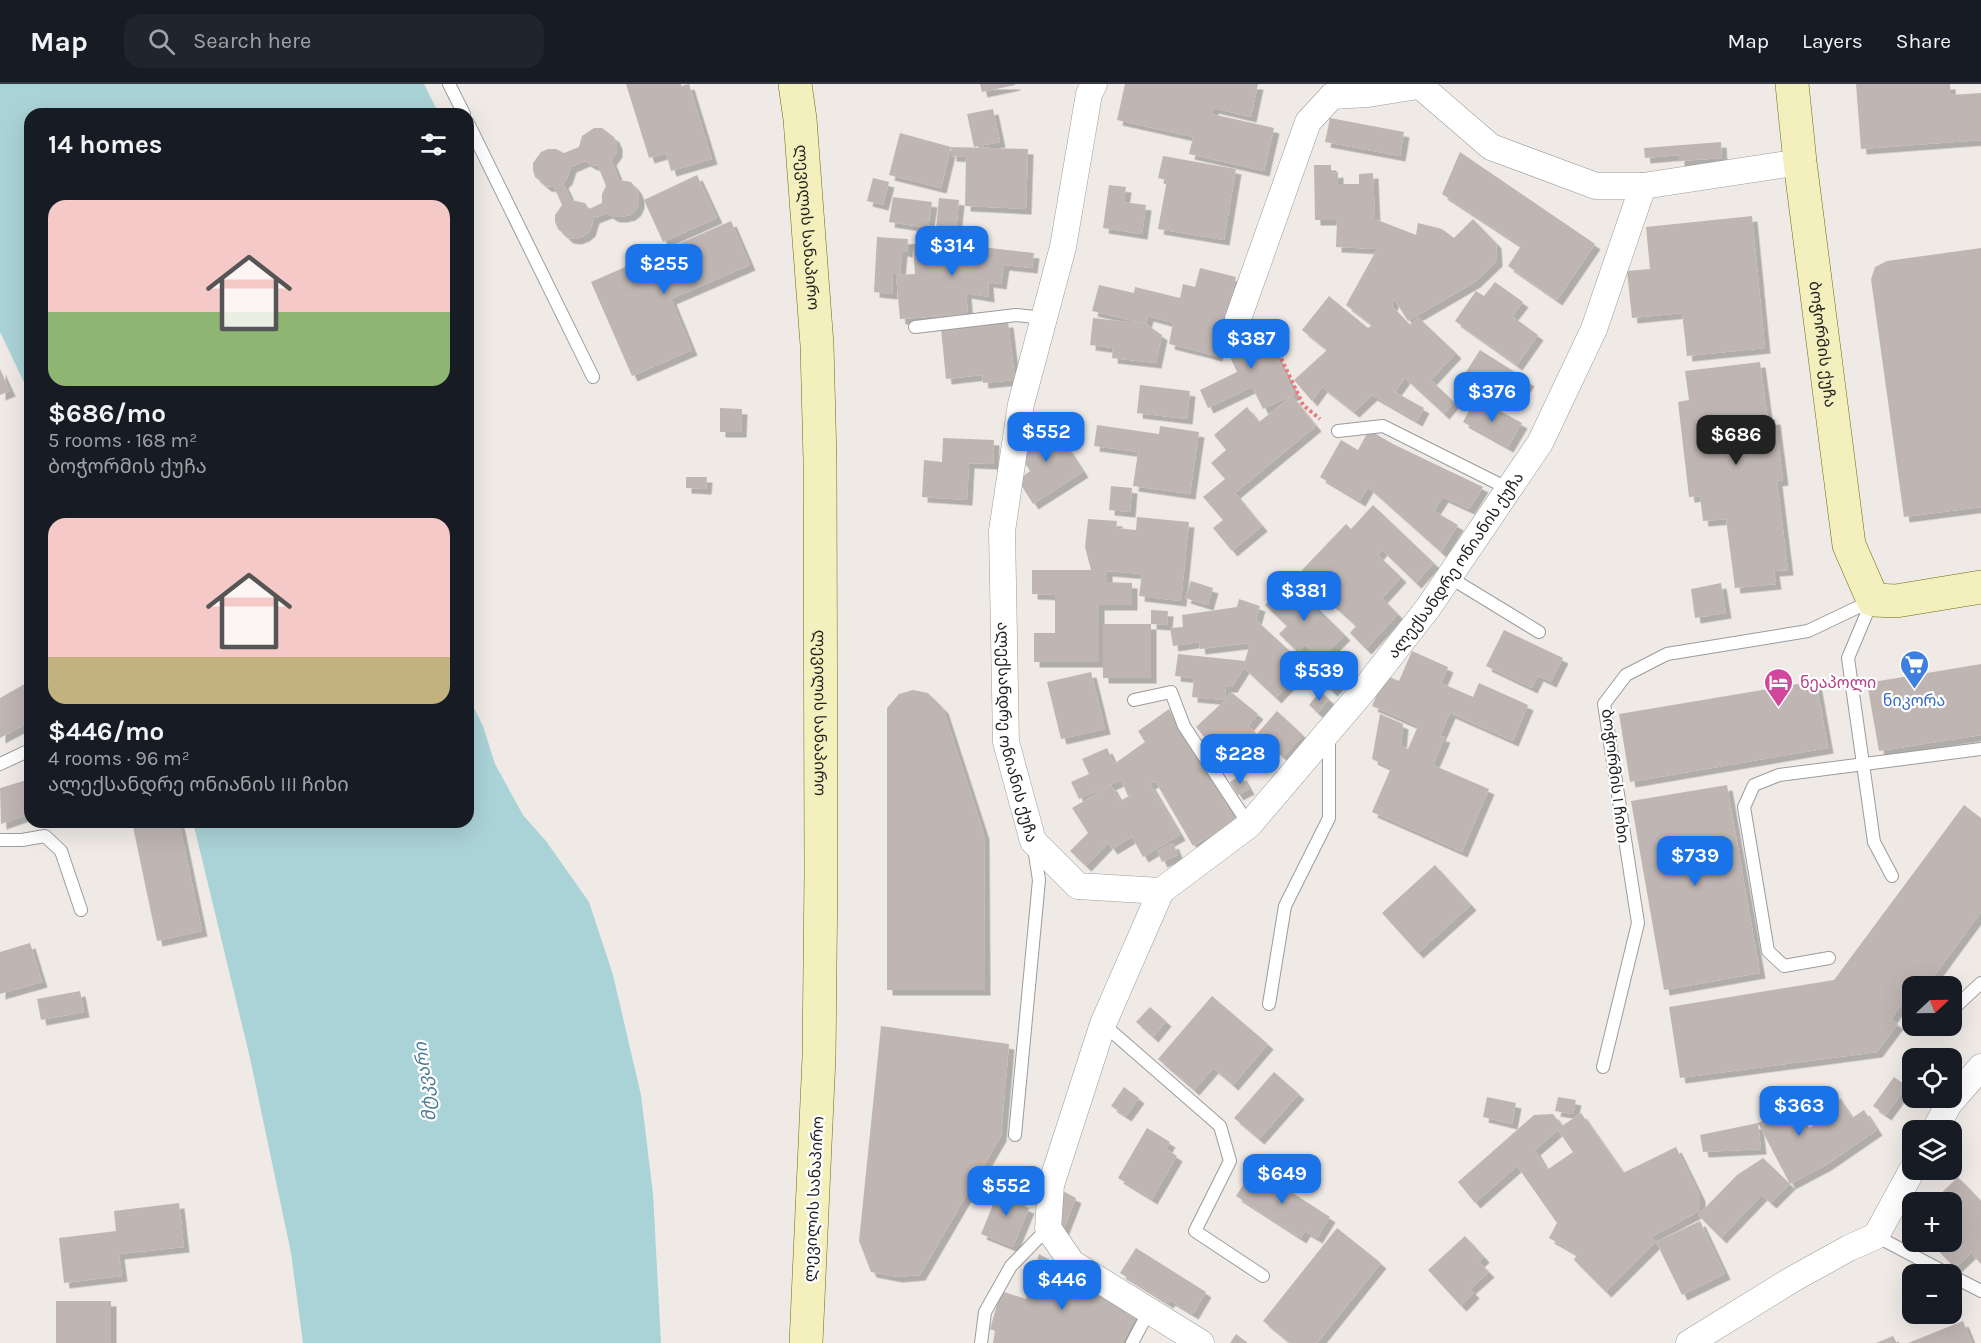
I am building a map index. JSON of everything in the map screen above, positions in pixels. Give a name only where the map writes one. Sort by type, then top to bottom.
[{"type":"main road","name":"ლევილის სანაპირო","points":[[795,84],[801,131],[816,333],[820,472],[819,1057],[806,1343]]},
{"type":"main road","name":"ბოჭორმის ქუჩა","points":[[1792,84],[1849,545],[1873,600]]},
{"type":"main road","points":[[1873,600],[1896,601],[1981,587]]},
{"type":"street","points":[[1238,319],[1308,122],[1332,96],[1368,94],[1418,85],[1491,147],[1596,186],[1643,186],[1800,162]]},
{"type":"street","name":"ალექსანდრე ონიანის ქუჩა","points":[[1089,87],[1063,247],[1021,404],[1002,531],[1006,742],[1033,841],[1078,886],[1161,891],[1249,825],[1329,731],[1428,608],[1507,488],[1540,443],[1594,328],[1643,186]]},
{"type":"street","points":[[1161,891],[1102,1024],[1051,1185],[1048,1228],[1072,1263],[1201,1343]]},
{"type":"street","points":[[1940,1120],[1949,1104],[1981,1067]]},
{"type":"street","points":[[1689,1343],[1794,1279],[1849,1248],[1876,1236],[1907,1180]]},
{"type":"lane","points":[[449,84],[461,108]]},
{"type":"lane","points":[[474,135],[593,376]]},
{"type":"lane","points":[[915,327],[1016,315],[1044,318]]},
{"type":"lane","points":[[1338,430],[1383,426],[1507,488]]},
{"type":"lane","points":[[1449,577],[1539,632]]},
{"type":"lane","points":[[1873,600],[1848,658],[1874,842],[1892,876]]},
{"type":"lane","name":"ბოჭორმის I ჩიხი","points":[[1603,1067],[1638,923],[1604,704],[1626,675],[1666,654],[1808,631],[1873,600]]},
{"type":"lane","points":[[1134,700],[1171,692],[1184,726],[1249,825]]},
{"type":"lane","points":[[1269,1004],[1285,906],[1329,818],[1329,731]]},
{"type":"lane","points":[[1829,958],[1784,966],[1768,951],[1744,807],[1754,785],[1779,775],[1981,749]]},
{"type":"lane","points":[[0,764],[24,753]]},
{"type":"lane","points":[[0,840],[22,840],[45,836],[61,850],[81,910]]},
{"type":"lane","points":[[1015,1135],[1039,880],[1033,841]]},
{"type":"lane","points":[[1962,1000],[1981,982]]},
{"type":"lane","points":[[1102,1024],[1220,1126],[1230,1161],[1196,1231],[1263,1276]]},
{"type":"lane","points":[[981,1343],[986,1312],[1011,1266],[1048,1228]]},
{"type":"lane","points":[[1876,1236],[1930,1264]]},
{"type":"lane","points":[[1962,1281],[1981,1291]]},
{"type":"lane","points":[[1132,1343],[1149,1311]]},
{"type":"path","points":[[1248,290],[1303,405],[1332,430],[1338,430]]},
{"type":"water","points":[[0,84],[424,84],[436,108],[24,108],[24,382],[0,332]]},
{"type":"water","name":"მტკვარი","points":[[474,708],[483,726],[495,764],[523,815],[546,841],[589,902],[613,975],[641,1095],[653,1194],[661,1343],[303,1343],[291,1253],[250,1058],[194,828],[474,828]]},
{"type":"building","points":[[626,84],[681,84],[681,86],[689,84],[712,159],[671,171],[666,153],[649,158]]},
{"type":"building","points":[[980,84],[1015,84],[1015,85],[982,92]]},
{"type":"building","points":[[1125,84],[1258,84],[1251,117],[1213,108],[1212,114],[1274,128],[1264,171],[1189,154],[1193,137],[1117,120]]},
{"type":"building","points":[[1856,84],[1950,84],[1951,95],[1981,93],[1981,140],[1861,149]]},
{"type":"building","points":[[993,109],[1000,142],[974,147],[967,114]]},
{"type":"building","points":[[1330,118],[1404,132],[1400,156],[1325,142]]},
{"type":"building","points":[[594,128],[602,128],[614,137],[617,152],[611,160],[619,180],[631,182],[636,188],[639,203],[630,215],[614,217],[607,213],[594,218],[590,231],[576,239],[568,238],[558,229],[555,215],[562,205],[554,187],[546,186],[535,177],[533,163],[541,152],[548,149],[556,149],[564,153],[579,147],[582,136]],"holes":[[[585,161],[598,166],[606,186],[602,194],[602,203],[589,209],[585,203],[571,200],[563,183],[571,167]]]},
{"type":"building","points":[[900,133],[951,147],[941,188],[889,175]]},
{"type":"building","points":[[1721,142],[1722,158],[1679,161],[1679,155],[1645,158],[1644,148]]},
{"type":"building","points":[[951,147],[1028,149],[1026,209],[965,206],[966,157],[951,156]]},
{"type":"building","points":[[1460,152],[1595,244],[1557,300],[1508,266],[1521,246],[1442,194]]},
{"type":"building","points":[[1163,156],[1236,169],[1224,240],[1158,229],[1167,180],[1158,178]]},
{"type":"building","points":[[1314,165],[1331,165],[1331,173],[1338,172],[1338,184],[1359,184],[1359,174],[1373,173],[1375,219],[1416,235],[1418,223],[1442,229],[1454,238],[1473,219],[1496,243],[1497,261],[1475,282],[1408,321],[1394,299],[1392,306],[1410,325],[1418,317],[1456,353],[1431,380],[1454,402],[1444,414],[1405,378],[1395,392],[1424,408],[1417,421],[1372,395],[1354,412],[1322,387],[1312,401],[1294,380],[1327,350],[1302,330],[1329,296],[1368,328],[1372,325],[1346,305],[1377,249],[1336,247],[1337,220],[1315,220]]},
{"type":"building","points":[[697,175],[717,218],[663,242],[644,200]]},
{"type":"building","points":[[873,178],[889,182],[883,205],[867,201]]},
{"type":"building","points":[[1109,185],[1126,187],[1124,202],[1146,205],[1142,234],[1103,228]]},
{"type":"building","points":[[893,197],[932,202],[928,228],[889,222]]},
{"type":"building","points":[[939,198],[959,200],[955,241],[935,239]]},
{"type":"building","points":[[1752,216],[1765,348],[1687,356],[1682,313],[1632,318],[1627,271],[1650,269],[1646,227]]},
{"type":"building","points":[[731,221],[750,265],[671,299],[692,350],[632,376],[591,282]]},
{"type":"building","points":[[877,237],[908,239],[907,252],[902,251],[900,274],[893,274],[892,294],[874,292]]},
{"type":"building","points":[[938,242],[1034,253],[1032,268],[1004,265],[1001,284],[988,282],[989,297],[966,293],[968,314],[900,319],[896,275],[915,274],[913,244]]},
{"type":"building","points":[[1981,248],[1981,507],[1904,517],[1871,279],[1875,267],[1887,261]]},
{"type":"building","points":[[1200,268],[1236,277],[1217,356],[1169,344],[1173,323],[1148,316],[1146,324],[1092,311],[1099,285],[1134,293],[1135,287],[1180,298],[1183,284],[1195,287]]},
{"type":"building","points":[[1495,282],[1523,302],[1512,316],[1538,335],[1517,365],[1455,321],[1476,291],[1484,296]]},
{"type":"building","points":[[1093,318],[1146,324],[1162,335],[1156,363],[1112,358],[1113,348],[1090,345]]},
{"type":"building","points":[[1259,320],[1295,394],[1263,409],[1252,387],[1208,408],[1200,390],[1237,372],[1222,339]]},
{"type":"building","points":[[1008,322],[1015,380],[983,383],[982,375],[946,379],[941,329]]},
{"type":"building","points":[[1480,350],[1529,381],[1515,402],[1483,382],[1479,389],[1462,378]]},
{"type":"building","points":[[1760,362],[1768,420],[1775,419],[1783,480],[1777,481],[1788,570],[1774,571],[1776,584],[1735,588],[1726,519],[1703,521],[1700,496],[1689,497],[1678,402],[1689,400],[1685,371]]},
{"type":"building","points":[[0,369],[10,391],[0,395]]},
{"type":"building","points":[[1140,385],[1190,391],[1187,419],[1137,413]]},
{"type":"building","points":[[1292,396],[1316,426],[1235,493],[1262,526],[1232,551],[1213,528],[1223,520],[1203,497],[1225,479],[1211,463],[1226,450],[1214,435],[1247,407],[1259,422]]},
{"type":"building","points":[[1476,398],[1522,423],[1508,447],[1463,422]]},
{"type":"building","points":[[720,408],[742,409],[741,432],[720,432]]},
{"type":"building","points":[[1029,422],[1056,431],[1083,472],[1033,504],[1018,480],[1030,471],[1020,455]]},
{"type":"building","points":[[1097,425],[1159,434],[1160,426],[1199,432],[1190,494],[1133,486],[1138,452],[1094,446]]},
{"type":"building","points":[[1369,430],[1483,487],[1469,509],[1443,497],[1434,511],[1458,525],[1441,552],[1368,487],[1360,501],[1320,477],[1341,440],[1358,450]]},
{"type":"building","points":[[943,438],[994,440],[993,464],[969,463],[967,500],[922,497],[924,460],[942,462]]},
{"type":"building","points":[[686,477],[707,477],[706,489],[686,488]]},
{"type":"building","points":[[1111,486],[1132,488],[1130,512],[1109,510]]},
{"type":"building","points":[[1373,505],[1434,563],[1416,583],[1382,550],[1378,555],[1401,577],[1382,598],[1398,614],[1366,649],[1350,633],[1356,626],[1325,598],[1339,583],[1327,571],[1315,583],[1302,570],[1346,524],[1351,529]]},
{"type":"building","points":[[1137,517],[1189,522],[1181,601],[1139,596],[1142,574],[1107,571],[1107,582],[1132,583],[1132,605],[1099,605],[1099,662],[1034,662],[1034,633],[1055,633],[1055,595],[1032,594],[1032,570],[1091,570],[1085,547],[1088,519],[1117,521],[1116,528],[1136,530]]},
{"type":"building","points":[[1289,580],[1345,635],[1320,660],[1305,645],[1298,652],[1279,634],[1287,626],[1265,605]]},
{"type":"building","points":[[1191,581],[1213,588],[1208,605],[1185,598]]},
{"type":"building","points":[[1721,583],[1726,613],[1695,618],[1691,589]]},
{"type":"building","points":[[1239,599],[1260,606],[1256,620],[1306,666],[1276,698],[1244,668],[1232,687],[1226,687],[1225,700],[1192,697],[1194,678],[1175,676],[1178,654],[1245,661],[1250,643],[1200,649],[1199,642],[1173,646],[1170,628],[1183,627],[1182,615],[1237,607]]},
{"type":"building","points":[[1151,610],[1168,611],[1167,625],[1151,624]]},
{"type":"building","points":[[1103,624],[1151,624],[1151,678],[1103,678]]},
{"type":"building","points":[[1504,630],[1563,658],[1551,682],[1538,676],[1532,688],[1486,666]]},
{"type":"building","points":[[1412,651],[1448,667],[1441,683],[1473,697],[1479,683],[1528,705],[1513,741],[1450,713],[1440,736],[1445,737],[1433,765],[1489,789],[1462,852],[1372,812],[1391,768],[1372,759],[1380,714],[1403,724],[1401,746],[1408,749],[1418,726],[1372,706],[1385,675],[1399,681]]},
{"type":"building","points":[[1328,663],[1344,678],[1332,691],[1316,676]]},
{"type":"building","points":[[1981,664],[1981,735],[1879,751],[1867,683]]},
{"type":"building","points":[[1091,672],[1105,729],[1061,739],[1047,682]]},
{"type":"building","points":[[1816,681],[1828,748],[1630,782],[1619,714]]},
{"type":"building","points":[[24,684],[24,725],[0,738],[0,698]]},
{"type":"building","points":[[913,690],[928,693],[943,708],[984,834],[985,990],[887,990],[887,708],[899,694]]},
{"type":"building","points":[[1320,691],[1329,699],[1318,713],[1309,705]]},
{"type":"building","points":[[1231,692],[1258,714],[1248,726],[1257,734],[1237,759],[1218,744],[1214,749],[1196,727]]},
{"type":"building","points":[[1169,709],[1236,821],[1193,846],[1155,781],[1150,784],[1180,835],[1143,857],[1132,837],[1112,849],[1108,843],[1086,866],[1070,851],[1088,833],[1072,808],[1111,785],[1120,801],[1136,792],[1128,796],[1121,780],[1079,799],[1071,782],[1089,774],[1082,759],[1107,748],[1114,764],[1145,742],[1138,731]]},
{"type":"building","points":[[1277,711],[1303,735],[1283,757],[1257,734]]},
{"type":"building","points":[[1241,775],[1249,789],[1238,795],[1230,782]]},
{"type":"building","points":[[24,781],[24,816],[1,824],[0,788]]},
{"type":"building","points":[[1727,785],[1760,973],[1664,990],[1631,801]]},
{"type":"building","points":[[1964,805],[1981,818],[1981,912],[1934,976],[1902,976],[1902,1004],[1891,1019],[1898,1024],[1877,1052],[1680,1078],[1669,1007],[1834,980]]},
{"type":"building","points":[[133,828],[180,828],[202,931],[157,941]]},
{"type":"building","points":[[1173,843],[1178,855],[1162,862],[1157,851]]},
{"type":"building","points":[[1435,865],[1471,905],[1418,953],[1382,913]]},
{"type":"building","points":[[30,943],[42,982],[0,994],[0,952]]},
{"type":"building","points":[[80,991],[84,1012],[41,1020],[37,999]]},
{"type":"building","points":[[1212,996],[1268,1044],[1233,1085],[1213,1068],[1194,1090],[1158,1059]]},
{"type":"building","points":[[1150,1007],[1166,1021],[1153,1037],[1136,1022]]},
{"type":"building","points":[[881,1026],[1009,1044],[1001,1136],[920,1275],[897,1277],[871,1272],[859,1241]]},
{"type":"building","points":[[1274,1072],[1299,1094],[1259,1139],[1234,1118]]},
{"type":"building","points":[[1894,1077],[1902,1083],[1902,1093],[1886,1115],[1873,1106]]},
{"type":"building","points":[[1124,1087],[1139,1098],[1126,1116],[1111,1106]]},
{"type":"building","points":[[1835,1093],[1852,1118],[1864,1110],[1877,1130],[1826,1165],[1790,1184],[1758,1123],[1795,1104],[1807,1130],[1820,1121],[1811,1109]]},
{"type":"building","points":[[1487,1097],[1516,1103],[1512,1124],[1483,1117]]},
{"type":"building","points":[[1558,1097],[1576,1100],[1573,1114],[1555,1111]]},
{"type":"building","points":[[1581,1113],[1623,1173],[1676,1147],[1700,1196],[1700,1211],[1651,1237],[1656,1242],[1606,1292],[1574,1260],[1577,1254],[1549,1238],[1557,1223],[1517,1166],[1475,1203],[1458,1182],[1534,1115],[1553,1114],[1562,1126]],"holes":[[[1558,1130],[1573,1152],[1547,1170],[1535,1150]]]},
{"type":"building","points":[[1758,1123],[1761,1149],[1703,1152],[1700,1135]]},
{"type":"building","points":[[1147,1128],[1170,1142],[1166,1149],[1177,1156],[1152,1199],[1118,1178]]},
{"type":"building","points":[[1763,1158],[1790,1184],[1771,1203],[1762,1195],[1721,1238],[1698,1215],[1737,1175]]},
{"type":"building","points":[[1254,1168],[1330,1217],[1317,1238],[1305,1231],[1301,1238],[1236,1196]]},
{"type":"building","points":[[1955,1180],[1961,1180],[1981,1201],[1981,1264],[1971,1253],[1959,1264],[1951,1264],[1940,1252],[1962,1252],[1962,1192],[1942,1192]]},
{"type":"building","points":[[1001,1185],[1022,1194],[1018,1204],[1029,1208],[1013,1247],[981,1234]]},
{"type":"building","points":[[1061,1190],[1076,1198],[1063,1231],[1056,1228]]},
{"type":"building","points":[[179,1203],[184,1247],[119,1254],[122,1276],[64,1283],[59,1238],[116,1231],[114,1211]]},
{"type":"building","points":[[1700,1221],[1725,1274],[1682,1295],[1656,1242]]},
{"type":"building","points":[[1337,1228],[1381,1263],[1317,1343],[1290,1343],[1263,1321]]},
{"type":"building","points":[[1465,1236],[1484,1257],[1479,1262],[1489,1272],[1470,1289],[1474,1293],[1461,1306],[1428,1270]]},
{"type":"building","points":[[1136,1248],[1206,1292],[1193,1314],[1170,1300],[1168,1303],[1120,1273]]},
{"type":"building","points":[[1039,1254],[1140,1309],[1122,1343],[993,1343],[995,1331],[990,1329],[1001,1291],[1026,1299]]},
{"type":"building","points":[[56,1301],[111,1301],[111,1343],[56,1343]]},
{"type":"building","points":[[1962,1321],[1972,1343],[1908,1343],[1956,1324],[1962,1324]]},
{"type":"building","points":[[1236,1334],[1248,1343],[1230,1343]]},
{"type":"building","points":[[1893,1336],[1897,1343],[1876,1343]]},
{"type":"place","name":"ნიკორა","points":[[1914,690]]},
{"type":"place","name":"ნეაპოლი","points":[[1779,708]]}]
